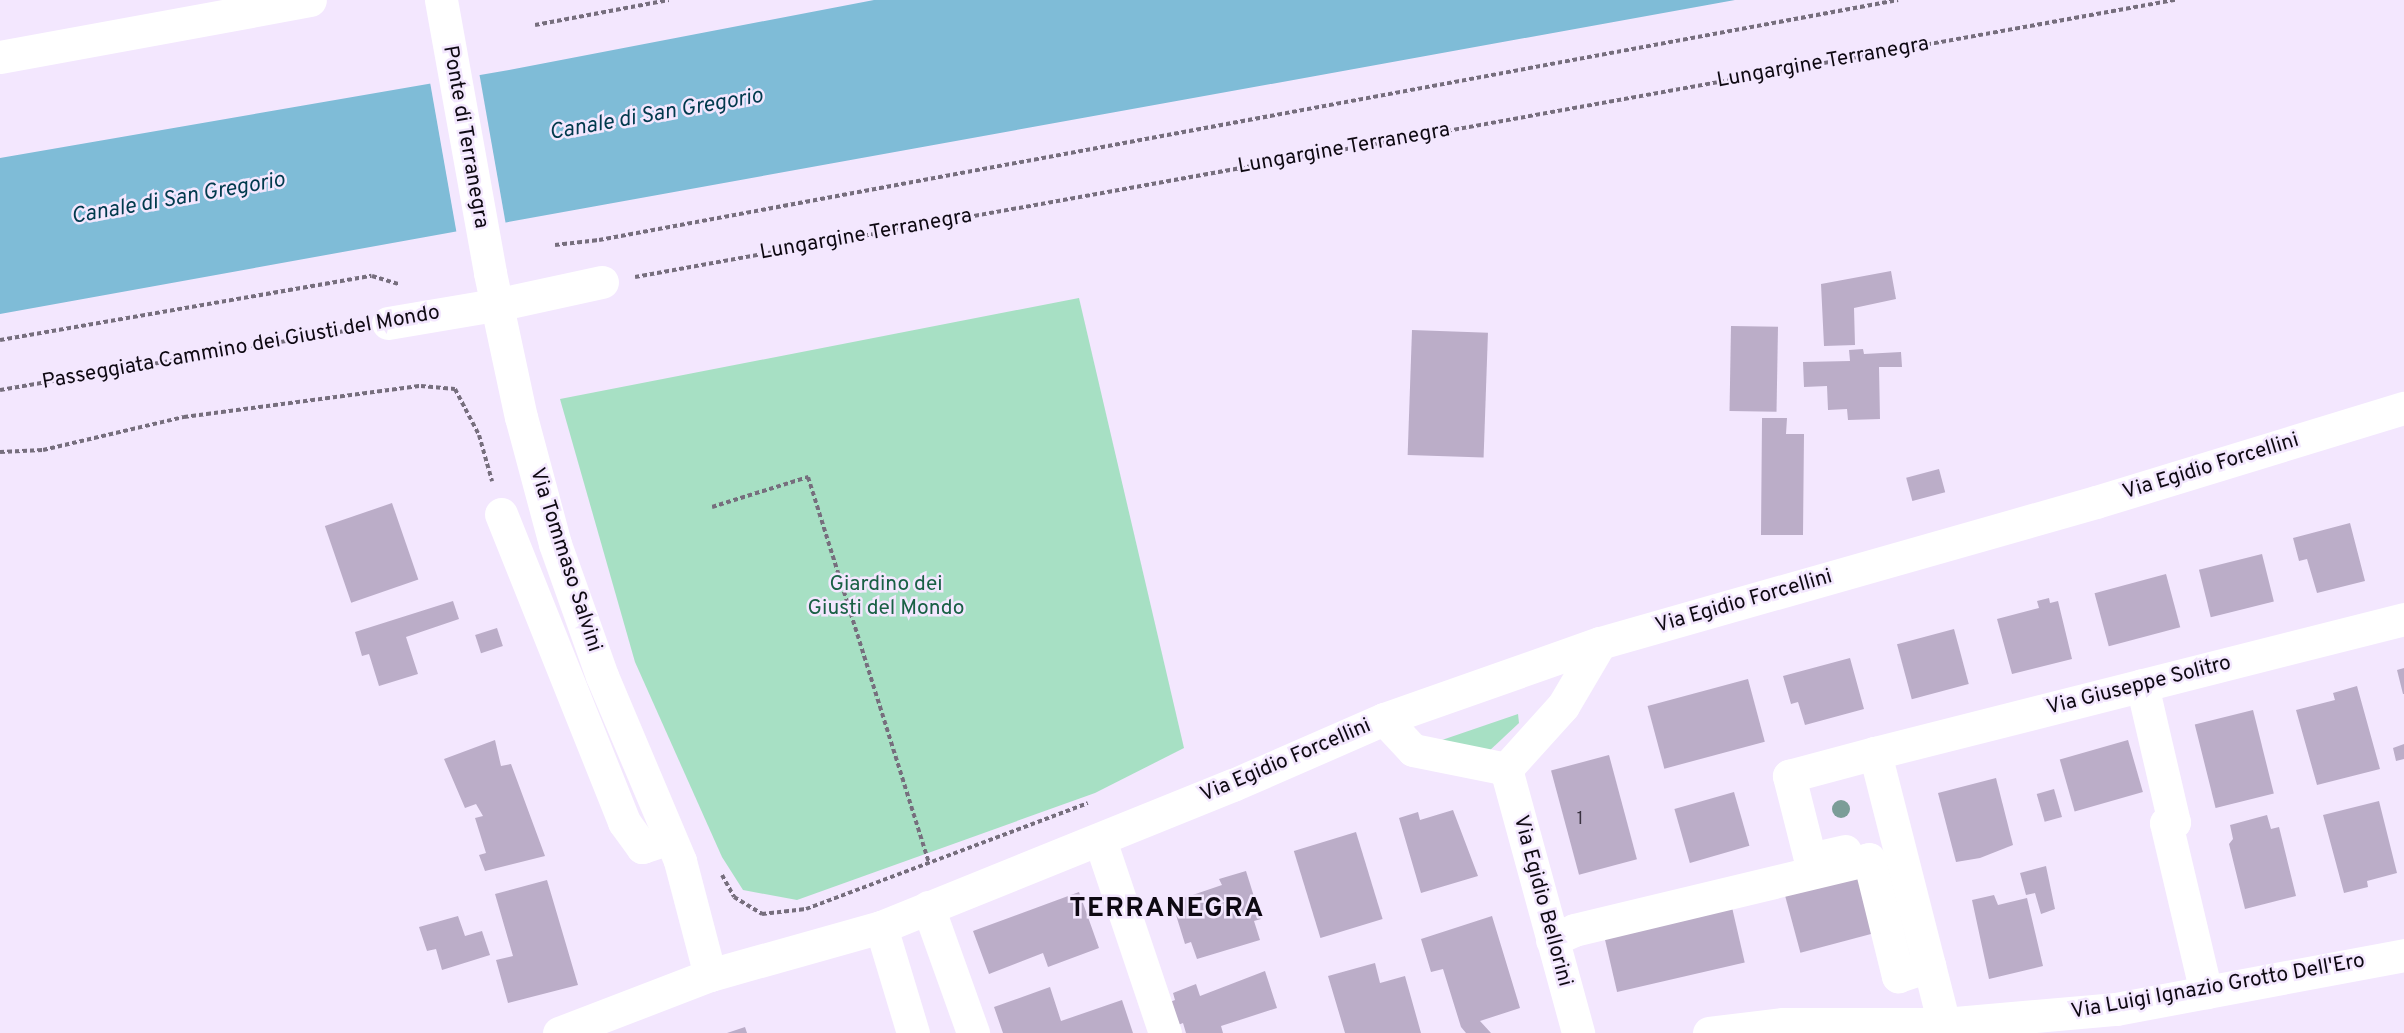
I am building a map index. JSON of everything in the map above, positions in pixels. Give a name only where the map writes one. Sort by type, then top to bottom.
[{"type":"street","points":[[0,57],[310,0]]},
{"type":"street","name":"Ponte di Terranegra","points":[[441,1],[490,273]]},
{"type":"street","name":"Via Tommaso Salvini","points":[[490,273],[521,417],[555,544],[602,676],[680,861],[710,975]]},
{"type":"street","name":"Passeggiata Cammino dei Giusti del Mondo","points":[[388,323],[498,304],[602,282]]},
{"type":"street","name":"Via Egidio Forcellini","points":[[559,1033],[625,1022],[710,975],[881,927],[1100,840],[1384,719],[1600,643],[2096,502],[2404,408]]},
{"type":"street","name":"Via Tommaso Salvini","points":[[501,513],[624,822],[642,847],[669,838]]},
{"type":"street","name":"Via Giuseppe Solitro","points":[[1896,839],[1810,859],[1789,776],[2404,619]]},
{"type":"street","points":[[1384,719],[1413,750],[1506,769],[1563,706],[1600,643]]},
{"type":"street","points":[[2142,685],[2174,822],[2166,824],[2206,992]]},
{"type":"street","points":[[1875,753],[1944,1024]]},
{"type":"street","name":"Via Egidio Bellorini","points":[[1506,769],[1578,1033]]},
{"type":"street","points":[[1100,840],[1165,1033]]},
{"type":"street","points":[[1552,940],[1574,930],[1869,860],[1898,976],[1929,966]]},
{"type":"street","points":[[928,907],[973,1033]]},
{"type":"street","points":[[881,927],[913,1033]]},
{"type":"street","name":"Via Luigi Ignazio Grotto Dell'Ero","points":[[1709,1033],[1783,1024],[1944,1024],[2116,1009],[2404,955]]},
{"type":"path","points":[[535,25],[669,0]]},
{"type":"path","points":[[555,245],[599,240],[1898,0]]},
{"type":"path","name":"Lungargine Terranegra","points":[[602,282],[2175,0]]},
{"type":"path","points":[[0,340],[372,276]]},
{"type":"path","name":"Passeggiata Cammino dei Giusti del Mondo","points":[[0,390],[388,323]]},
{"type":"path","points":[[0,452],[43,450],[184,417],[421,386],[455,389],[478,435],[501,513]]},
{"type":"path","points":[[712,507],[808,477],[929,862]]},
{"type":"path","points":[[718,869],[734,897],[762,914],[806,909],[1088,803]]},
{"type":"green space","name":"Giardino dei Giusti del Mondo","points":[[1079,298],[1184,748],[1095,793],[797,900],[743,890],[722,857],[635,662],[560,399]]},
{"type":"green space","points":[[1518,714],[1519,723],[1487,753],[1442,740]]},
{"type":"water","name":"Canale di San Gregorio","points":[[874,0],[1735,0],[0,314],[0,158],[509,70]]},
{"type":"pier","points":[[479,72],[506,226],[457,234],[430,81]]},
{"type":"building","points":[[1891,271],[1896,299],[1854,308],[1855,345],[1824,346],[1821,284]]},
{"type":"building","points":[[1731,326],[1778,327],[1777,412],[1730,411]]},
{"type":"building","points":[[1412,330],[1488,333],[1484,458],[1408,455]]},
{"type":"building","points":[[1863,349],[1864,354],[1901,352],[1902,367],[1879,367],[1880,419],[1848,420],[1847,409],[1828,410],[1827,386],[1804,387],[1803,362],[1850,361],[1849,350]]},
{"type":"building","points":[[1762,418],[1787,418],[1786,434],[1804,434],[1803,535],[1761,535]]},
{"type":"building","points":[[1939,469],[1945,492],[1912,501],[1906,478]]},
{"type":"building","points":[[392,503],[418,580],[351,603],[325,526]]},
{"type":"building","points":[[2350,523],[2365,581],[2317,593],[2307,559],[2299,561],[2293,538]]},
{"type":"building","points":[[2262,554],[2274,602],[2211,617],[2199,570]]},
{"type":"building","points":[[2166,574],[2180,627],[2109,646],[2095,593]]},
{"type":"building","points":[[2049,598],[2050,603],[2058,601],[2072,659],[2012,674],[1997,619],[2039,608],[2037,601]]},
{"type":"building","points":[[453,601],[459,619],[406,637],[418,674],[379,686],[369,654],[362,656],[355,632]]},
{"type":"building","points":[[497,628],[503,646],[481,653],[475,635]]},
{"type":"building","points":[[1954,629],[1969,684],[1912,699],[1897,644]]},
{"type":"building","points":[[1850,658],[1864,709],[1805,725],[1798,702],[1791,704],[1783,676]]},
{"type":"building","points":[[2404,668],[2404,694],[2403,694],[2397,670]]},
{"type":"building","points":[[1748,679],[1765,742],[1664,769],[1648,706]]},
{"type":"building","points":[[2357,686],[2380,769],[2317,785],[2296,710],[2335,700],[2333,693]]},
{"type":"building","points":[[2253,710],[2274,793],[2216,808],[2195,725]]},
{"type":"building","points":[[495,740],[501,766],[511,764],[545,856],[485,871],[479,855],[486,853],[475,818],[483,816],[476,804],[465,808],[444,759]]},
{"type":"building","points":[[2128,740],[2143,792],[2075,811],[2060,760]]},
{"type":"building","points":[[2404,744],[2404,759],[2396,761],[2393,748]]},
{"type":"building","points":[[1609,755],[1637,859],[1579,875],[1551,771]]},
{"type":"building","points":[[1996,778],[2013,845],[1980,858],[1956,862],[1938,793]]},
{"type":"building","points":[[2054,789],[2062,817],[2045,822],[2037,794]]},
{"type":"building","points":[[1734,792],[1749,846],[1690,863],[1674,809]]},
{"type":"building","points":[[2379,801],[2397,873],[2367,881],[2368,887],[2344,893],[2323,815]]},
{"type":"building","points":[[1453,810],[1478,876],[1421,893],[1399,818],[1418,812],[1420,820]]},
{"type":"building","points":[[2267,815],[2271,829],[2279,827],[2296,896],[2245,909],[2229,844],[2233,839],[2230,825]]},
{"type":"building","points":[[1356,832],[1383,919],[1320,938],[1294,851]]},
{"type":"building","points":[[2046,866],[2055,909],[2041,914],[2035,893],[2026,895],[2020,873]]},
{"type":"building","points":[[1246,871],[1261,919],[1254,921],[1260,940],[1197,959],[1191,942],[1185,944],[1172,902],[1222,885],[1219,879]]},
{"type":"building","points":[[1859,874],[1875,933],[1800,953],[1785,894]]},
{"type":"building","points":[[547,880],[578,985],[508,1003],[496,960],[513,956],[495,894]]},
{"type":"building","points":[[1079,892],[1099,948],[1048,967],[1043,953],[989,974],[973,931]]},
{"type":"building","points":[[1994,895],[1998,905],[2027,898],[2043,966],[1989,979],[1972,900]]},
{"type":"building","points":[[1731,903],[1745,962],[1617,992],[1603,932]]},
{"type":"building","points":[[458,916],[465,936],[482,931],[490,955],[442,970],[436,949],[427,951],[419,927]]},
{"type":"building","points":[[1492,916],[1520,1008],[1480,1021],[1491,1033],[1466,1033],[1461,1027],[1443,969],[1431,972],[1421,939]]},
{"type":"building","points":[[1375,963],[1380,983],[1405,976],[1421,1033],[1345,1033],[1328,976]]},
{"type":"building","points":[[1265,971],[1277,1008],[1221,1026],[1223,1033],[1186,1033],[1183,1023],[1178,1025],[1170,1002],[1175,1000],[1173,993],[1196,984],[1200,996]]},
{"type":"building","points":[[1050,987],[1061,1021],[1122,1000],[1133,1033],[1003,1033],[994,1007]]},
{"type":"building","points":[[745,1027],[747,1033],[727,1033]]},
{"type":"district","name":"TERRANEGRA","points":[[1167,910]]}]
